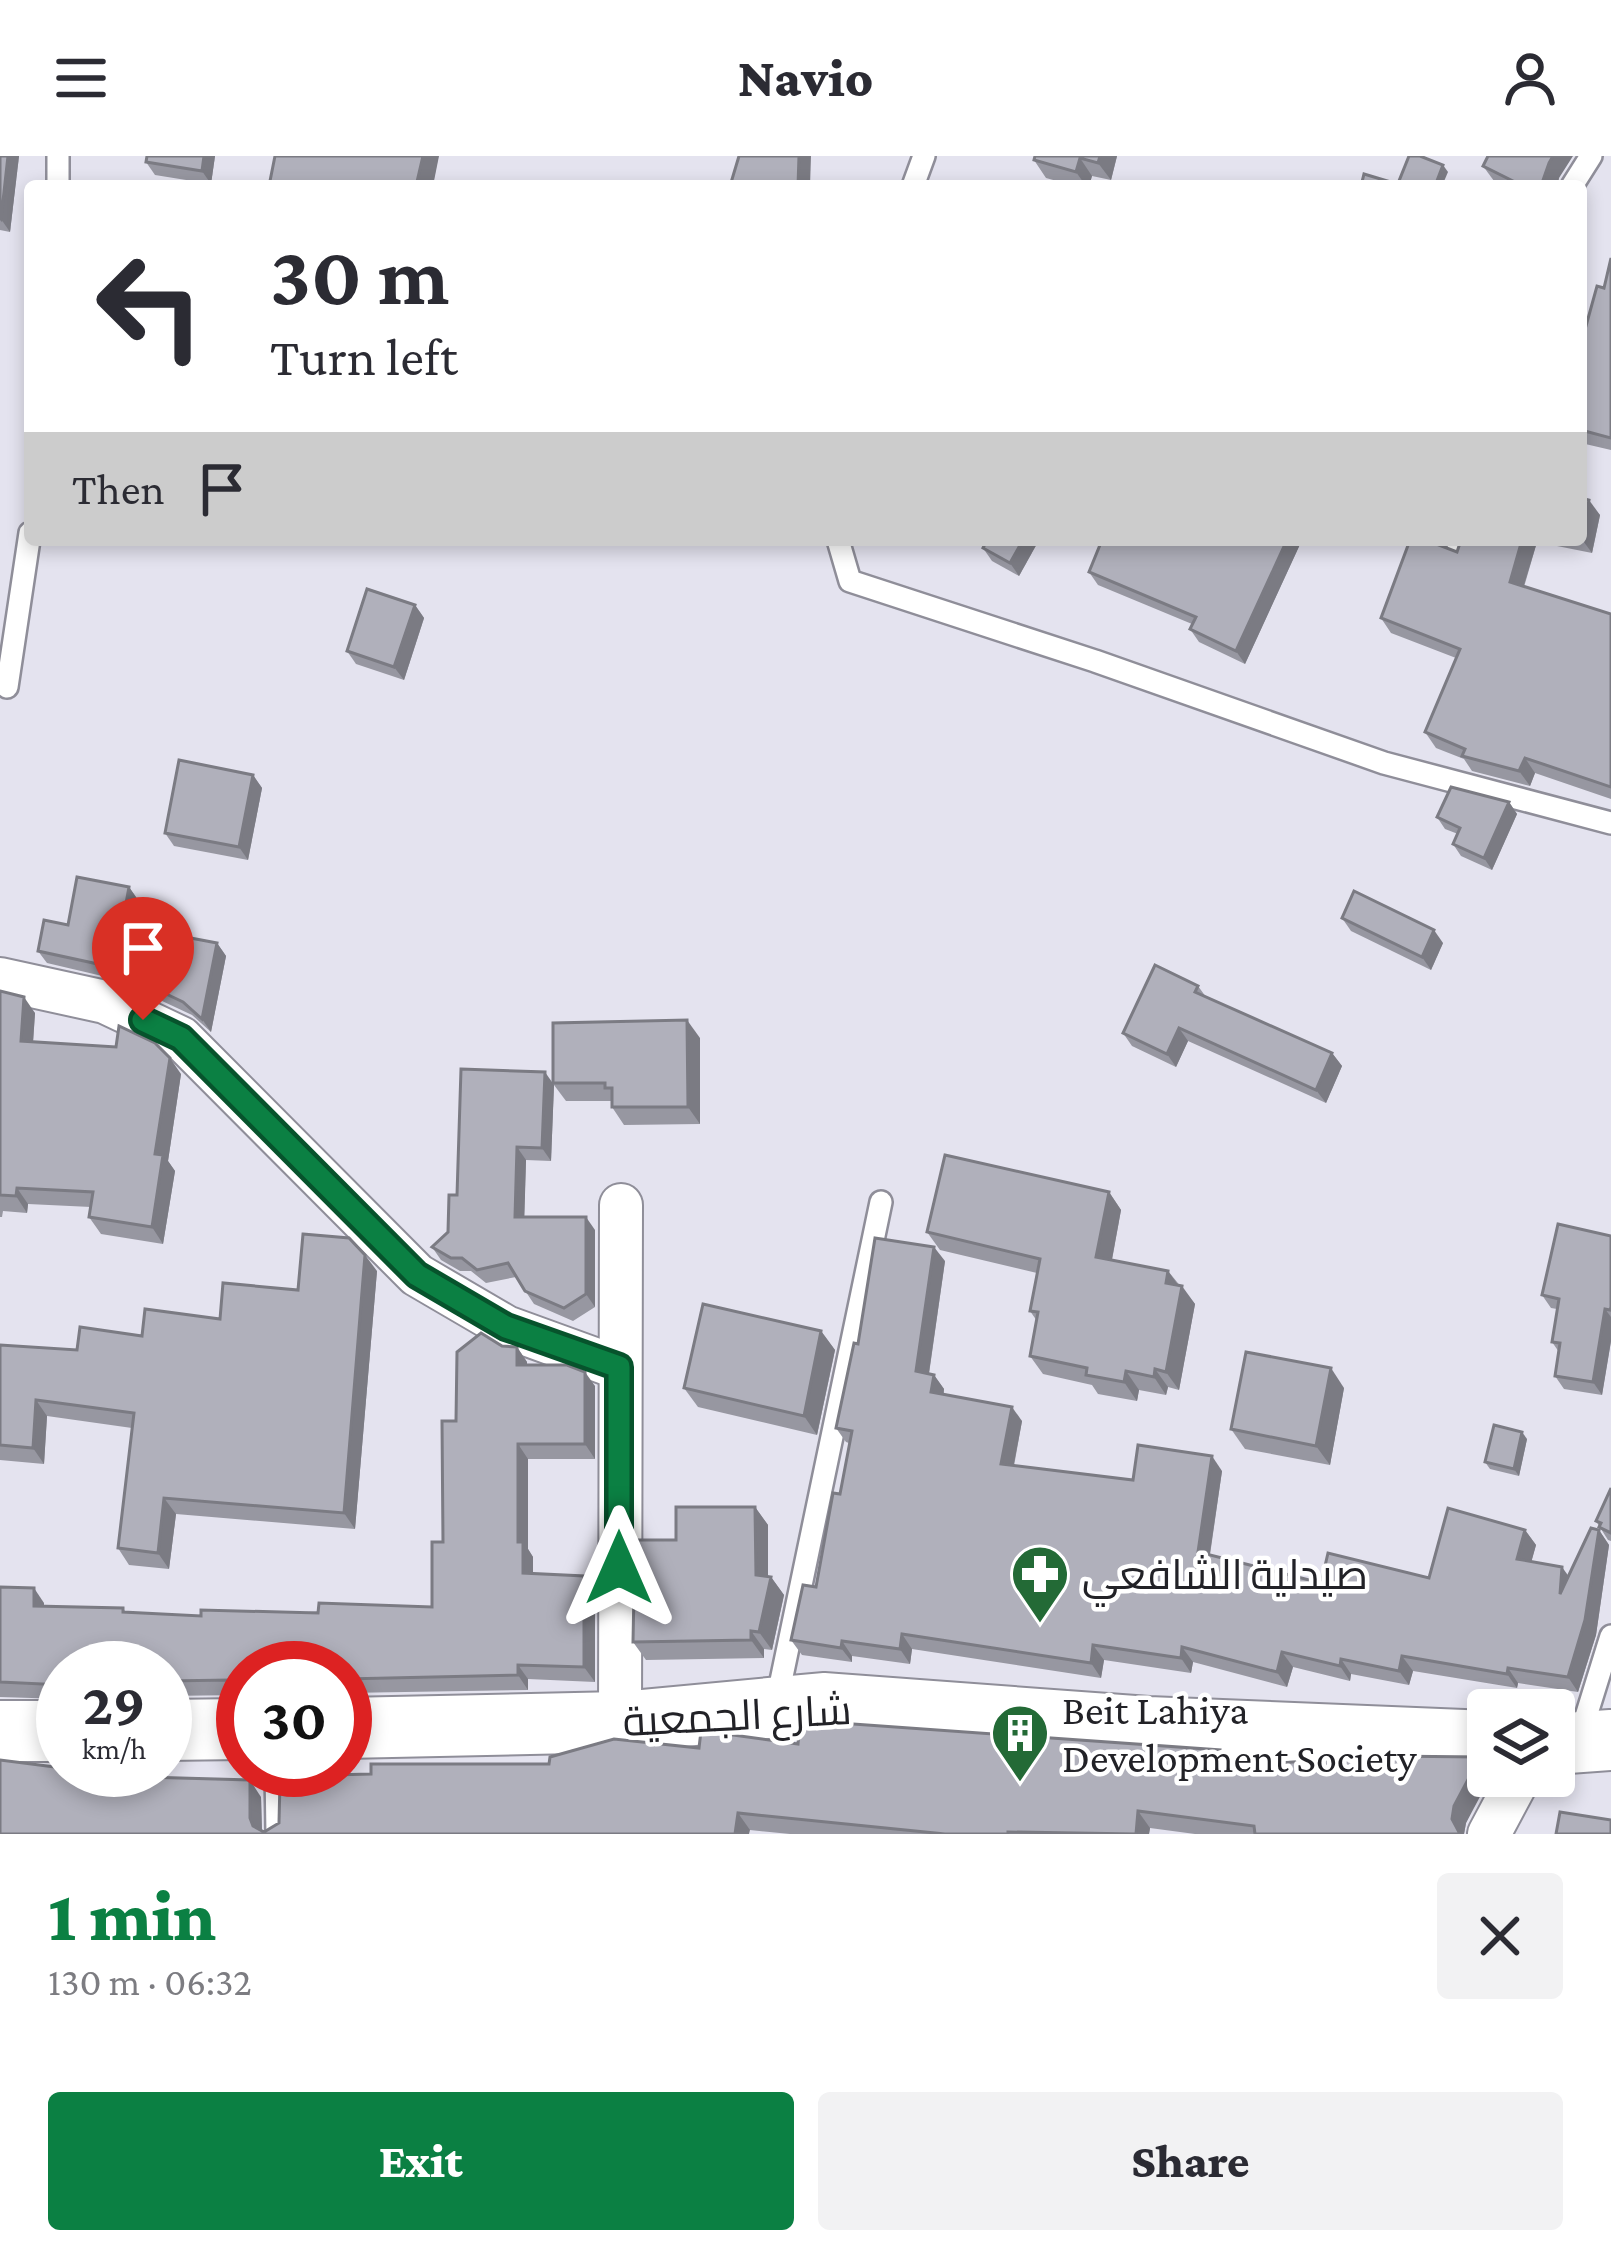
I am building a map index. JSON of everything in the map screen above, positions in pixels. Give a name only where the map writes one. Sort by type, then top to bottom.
[{"type":"street","points":[[0,979],[105,1002],[181,1038],[417,1275],[506,1327],[619,1367]]},
{"type":"street","points":[[620,1722],[621,1205]]},
{"type":"street","name":"شارع الجمعية","points":[[372,1727],[620,1722],[823,1703],[1148,1727],[1467,1740]]},
{"type":"street","points":[[0,1731],[36,1731]]},
{"type":"street","points":[[1489,1834],[1509,1797]]},
{"type":"lane","points":[[7,687],[28,546]]},
{"type":"lane","points":[[840,546],[850,581],[1384,763],[1611,823]]},
{"type":"lane","points":[[776,1706],[881,1202]]},
{"type":"lane","points":[[1581,1743],[1611,1636]]},
{"type":"lane","points":[[276,1797],[277,1834]]},
{"type":"building","points":[[0,156],[8,156],[1,219],[0,218]]},
{"type":"building","points":[[147,156],[204,156],[202,171],[146,162]]},
{"type":"building","points":[[275,156],[423,156],[417,180],[270,180]]},
{"type":"building","points":[[739,156],[799,156],[798,180],[732,180]]},
{"type":"building","points":[[1035,156],[1100,156],[1098,163],[1080,158],[1076,172],[1034,160]]},
{"type":"building","points":[[1409,156],[1443,165],[1437,180],[1399,180]]},
{"type":"building","points":[[1488,156],[1553,156],[1543,180],[1511,180],[1483,166]]},
{"type":"building","points":[[1611,258],[1611,438],[1587,432],[1587,322],[1597,286],[1604,288]]},
{"type":"building","points":[[984,546],[1020,546],[1010,563]]},
{"type":"building","points":[[1100,546],[1284,546],[1236,651],[1190,629],[1196,617],[1089,572]]},
{"type":"building","points":[[1408,546],[1442,546],[1457,552],[1459,546],[1520,546],[1510,582],[1611,614],[1611,787],[1525,758],[1519,771],[1462,756],[1465,749],[1425,732],[1460,649],[1381,618]]},
{"type":"building","points":[[367,589],[415,605],[394,667],[347,651]]},
{"type":"building","points":[[179,760],[253,775],[239,847],[165,833]]},
{"type":"building","points":[[1451,787],[1509,802],[1484,858],[1453,844],[1460,828],[1437,817]]},
{"type":"building","points":[[77,877],[129,887],[122,925],[217,943],[202,1019],[183,1002],[107,966],[38,951],[44,920],[68,925]]},
{"type":"building","points":[[1354,891],[1434,930],[1422,957],[1342,918]]},
{"type":"building","points":[[1155,965],[1198,986],[1195,992],[1332,1053],[1316,1090],[1179,1028],[1167,1054],[1123,1033]]},
{"type":"building","points":[[0,991],[24,997],[21,1041],[116,1047],[119,1026],[155,1043],[170,1058],[155,1154],[163,1155],[152,1227],[89,1217],[93,1192],[17,1188],[16,1196],[0,1195]]},
{"type":"building","points":[[687,1020],[688,1107],[612,1107],[612,1088],[605,1088],[605,1083],[553,1083],[553,1023]]},
{"type":"building","points":[[461,1069],[545,1072],[542,1148],[517,1147],[515,1217],[586,1217],[586,1294],[564,1308],[525,1291],[508,1263],[477,1270],[462,1258],[451,1258],[432,1247],[448,1232],[449,1195],[457,1195]]},
{"type":"building","points":[[945,1155],[1109,1192],[1096,1257],[1168,1271],[1166,1283],[1182,1286],[1166,1372],[1155,1369],[1154,1377],[1126,1371],[1124,1382],[1086,1375],[1087,1368],[1030,1356],[1038,1312],[1030,1311],[1040,1259],[927,1232]]},
{"type":"building","points":[[1558,1224],[1611,1236],[1611,1307],[1605,1309],[1593,1382],[1555,1376],[1560,1343],[1552,1342],[1559,1299],[1542,1295]]},
{"type":"building","points":[[303,1234],[349,1238],[365,1255],[344,1513],[164,1498],[158,1553],[118,1548],[134,1413],[36,1400],[33,1448],[0,1445],[0,1345],[77,1350],[80,1327],[142,1336],[145,1309],[220,1319],[223,1283],[298,1290]]},
{"type":"building","points":[[875,1238],[934,1247],[916,1371],[934,1375],[931,1392],[1012,1407],[1001,1464],[1133,1480],[1138,1445],[1212,1456],[1198,1552],[1321,1583],[1328,1553],[1429,1578],[1448,1508],[1525,1530],[1517,1559],[1562,1567],[1560,1594],[1591,1528],[1599,1530],[1585,1620],[1568,1677],[1508,1668],[1507,1674],[1402,1656],[1399,1671],[1341,1659],[1340,1666],[1282,1652],[1277,1672],[1182,1647],[1181,1658],[1093,1645],[1091,1663],[902,1634],[900,1649],[842,1641],[841,1648],[791,1640],[803,1585],[816,1587],[833,1493],[840,1494],[852,1431],[836,1428],[854,1343],[858,1344]]},
{"type":"building","points":[[703,1304],[821,1331],[804,1416],[684,1388]]},
{"type":"building","points":[[481,1333],[502,1346],[517,1347],[517,1365],[567,1365],[585,1372],[585,1444],[518,1444],[518,1542],[523,1542],[523,1573],[584,1576],[584,1667],[518,1665],[518,1675],[372,1678],[372,1641],[216,1641],[216,1680],[192,1681],[192,1641],[36,1641],[36,1684],[0,1682],[0,1587],[34,1588],[34,1606],[201,1616],[201,1610],[318,1613],[319,1603],[432,1607],[432,1542],[443,1542],[442,1421],[456,1421],[457,1352]]},
{"type":"building","points":[[1246,1352],[1331,1368],[1316,1446],[1231,1429]]},
{"type":"building","points":[[1494,1425],[1522,1432],[1514,1469],[1485,1462]]},
{"type":"building","points":[[1611,1488],[1611,1533],[1596,1521]]},
{"type":"building","points":[[676,1507],[755,1507],[756,1575],[771,1577],[759,1632],[751,1631],[751,1640],[633,1642],[635,1540],[676,1540]]},
{"type":"building","points":[[800,1722],[1220,1750],[1218,1767],[1384,1756],[1467,1757],[1467,1782],[1452,1819],[1460,1834],[1255,1834],[1254,1826],[1138,1811],[1136,1834],[945,1834],[738,1813],[735,1834],[0,1834],[0,1760],[36,1765],[36,1797],[192,1797],[192,1778],[216,1779],[216,1797],[250,1797],[253,1826],[264,1832],[279,1823],[280,1797],[372,1797],[372,1764],[549,1764],[550,1757],[614,1739],[699,1748],[701,1731],[798,1744]]},
{"type":"building","points":[[1560,1812],[1611,1820],[1611,1834],[1556,1834]]},
{"type":"place","name":"صيدلية الشافعي","points":[[1040,1625]]},
{"type":"place","name":"Beit Lahiya Development Society","points":[[1020,1784]]},
{"type":"route","points":[[143,1020],[181,1038],[417,1275],[506,1327],[619,1367],[619,1568]]}]
